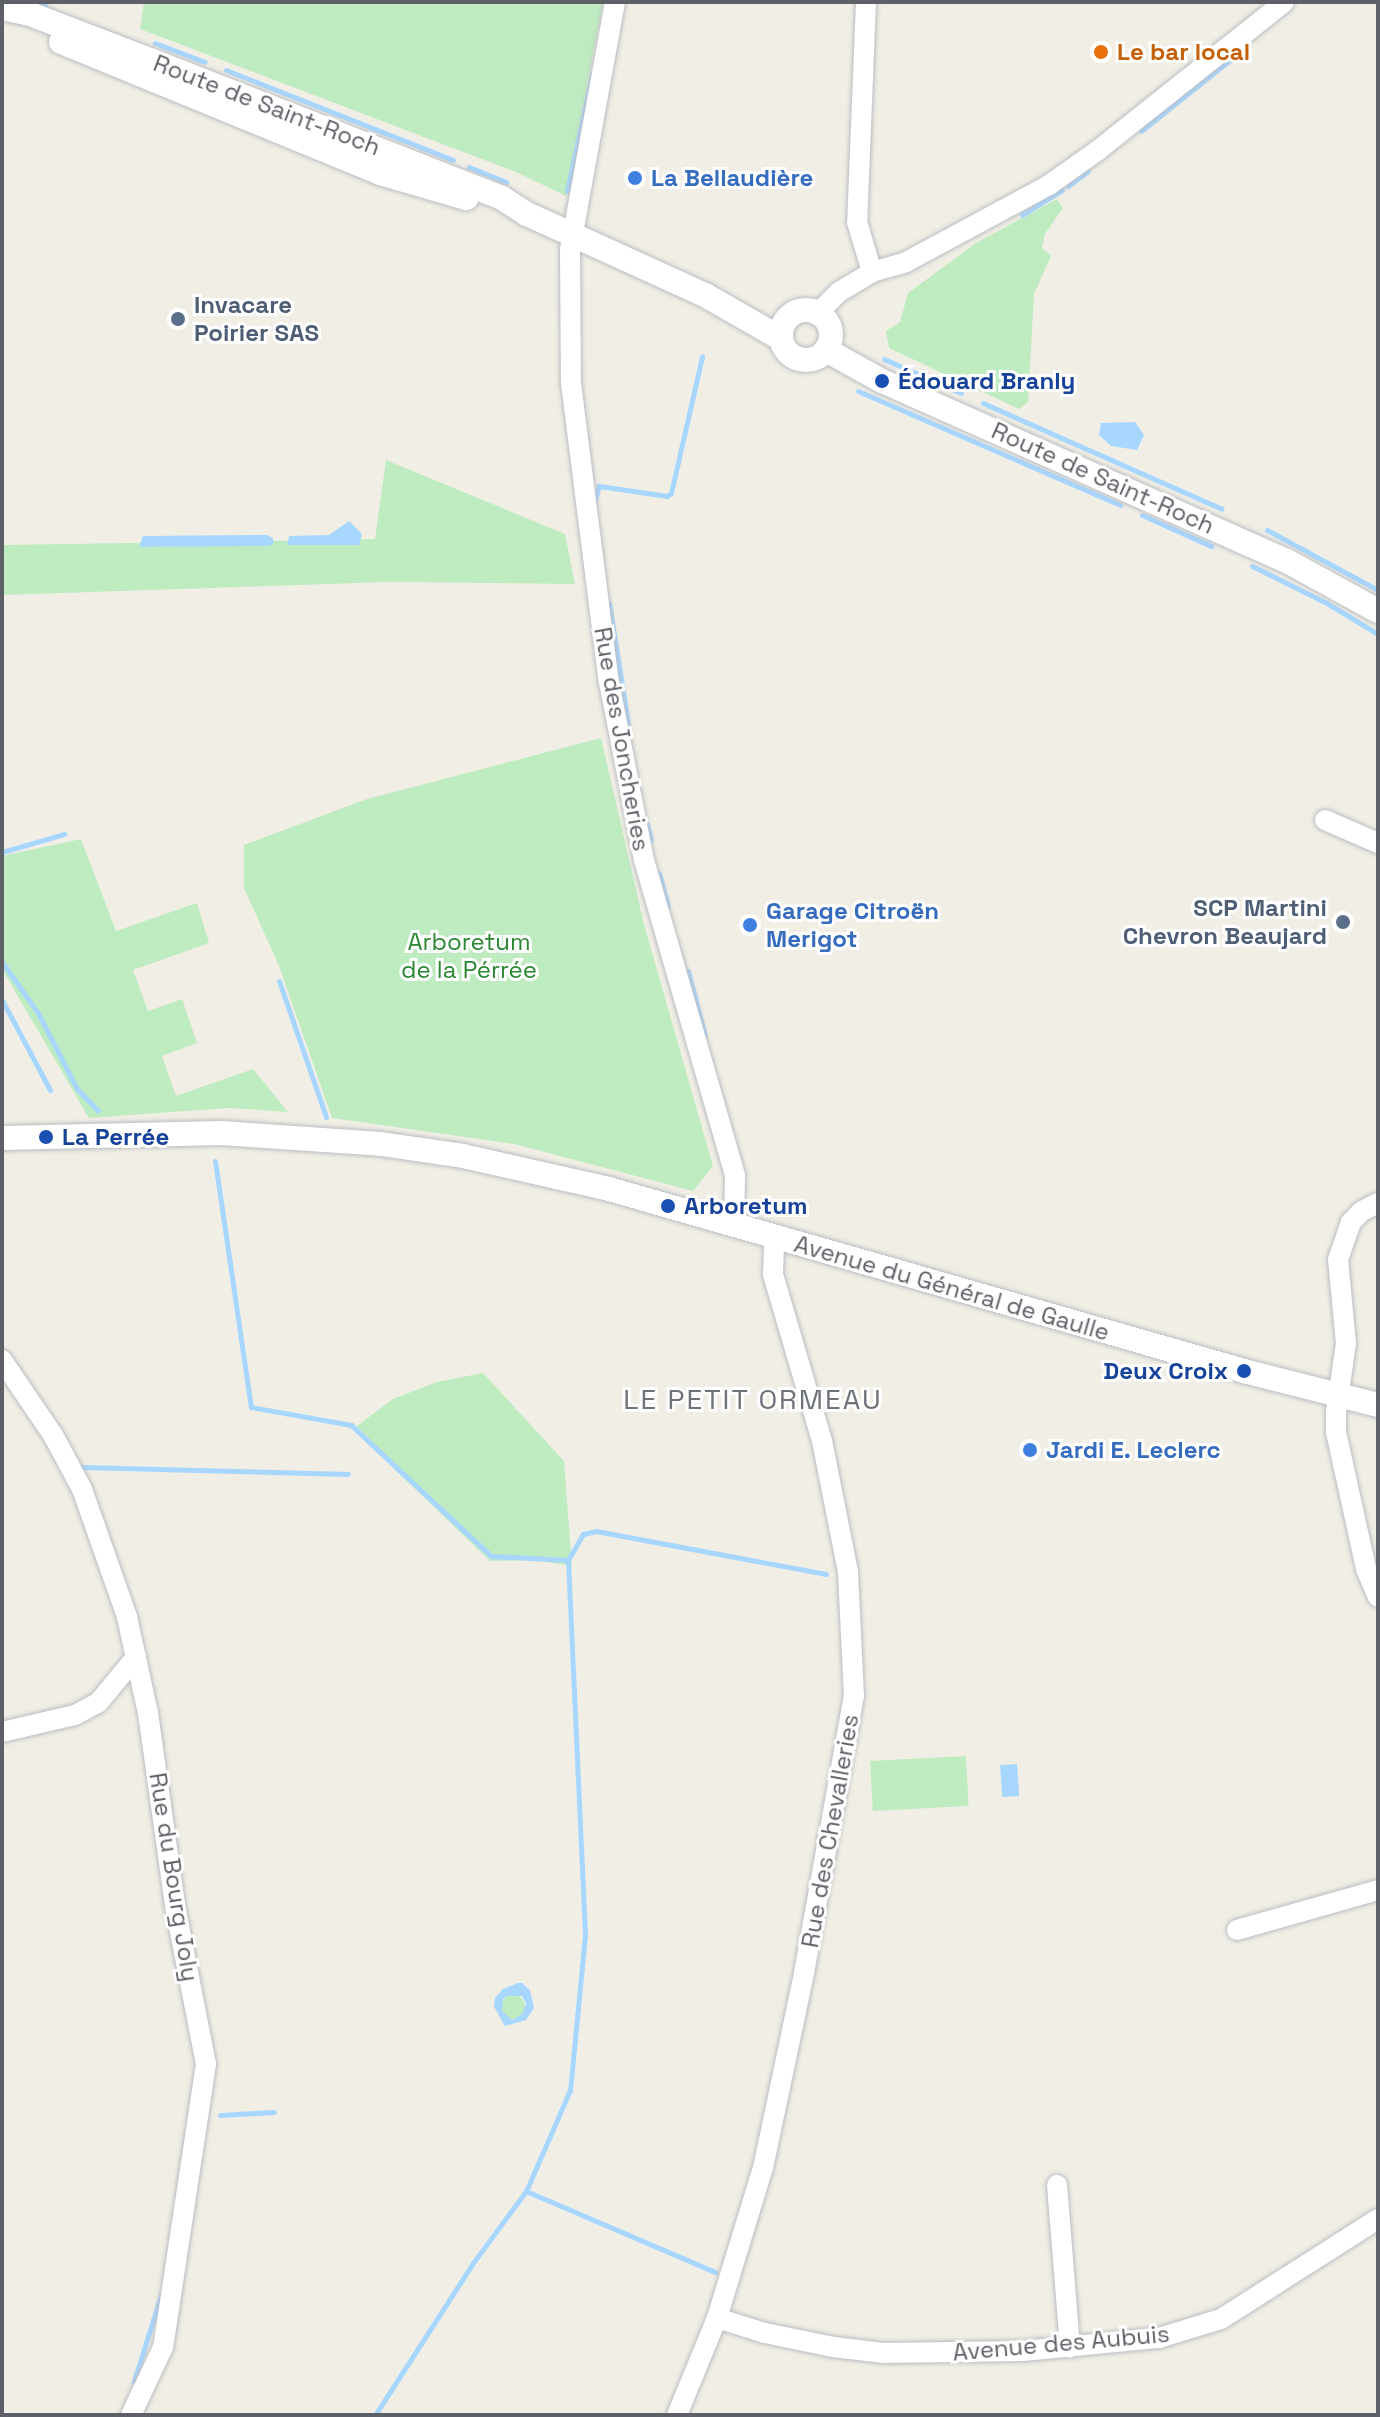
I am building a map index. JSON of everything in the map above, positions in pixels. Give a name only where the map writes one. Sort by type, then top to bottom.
[{"type":"street","name":"Rue des Joncheries","points":[[615,2],[572,237],[571,383],[609,682],[644,860],[735,1176],[734,1226]]},
{"type":"street","points":[[866,2],[857,222],[872,272]]},
{"type":"street","points":[[818,313],[839,292],[872,272],[906,262],[1049,185],[1097,151],[1284,2]]},
{"type":"street","name":"Route de Saint-Roch","points":[[2,10],[30,14],[473,186],[572,237],[705,295],[718,296],[784,328]]},
{"type":"street","points":[[802,310],[818,313],[830,325],[830,343],[812,360],[795,358],[788,353],[784,328],[802,310]]},
{"type":"street","name":"Route de Saint-Roch","points":[[826,350],[882,381],[1287,561],[1378,611]]},
{"type":"street","points":[[1325,820],[1378,843]]},
{"type":"street","name":"Avenue du Général de Gaulle","points":[[2,1138],[221,1133],[381,1144],[539,1171],[1378,1405]]},
{"type":"street","points":[[1378,1203],[1362,1211],[1341,1243],[1338,1273],[1346,1343],[1336,1432],[1366,1569],[1378,1597]]},
{"type":"street","name":"Rue des Chevalleries","points":[[677,2415],[717,2318],[763,2168],[854,1696],[848,1572],[822,1441],[773,1274],[774,1238]]},
{"type":"street","name":"Rue du Bourg Joly","points":[[2,1360],[53,1435],[82,1489],[127,1617],[148,1713],[175,1906],[206,2064],[163,2347],[131,2415]]},
{"type":"street","points":[[2,1732],[75,1715],[98,1703],[136,1657]]},
{"type":"street","points":[[1237,1930],[1378,1890]]},
{"type":"street","points":[[1057,2185],[1070,2347]]},
{"type":"street","name":"Avenue des Aubuis","points":[[717,2318],[806,2342],[883,2353],[948,2354],[1159,2338],[1221,2319],[1286,2274],[1378,2219]]},
{"type":"green space","points":[[144,2],[603,2],[566,196],[516,172],[140,29]]},
{"type":"green space","points":[[1057,199],[1063,208],[1045,234],[1042,248],[1051,256],[1034,294],[1028,402],[1019,409],[889,348],[886,331],[900,322],[908,293],[976,243]]},
{"type":"green space","points":[[386,460],[565,534],[575,584],[390,582],[2,595],[2,545],[375,539]]},
{"type":"green space","name":"Arboretum de la Pérrée","points":[[601,738],[644,924],[713,1166],[693,1191],[514,1144],[332,1118],[279,966],[244,888],[244,845],[367,799]]},
{"type":"green space","points":[[81,839],[116,931],[197,903],[209,943],[133,970],[148,1011],[182,999],[197,1043],[162,1056],[176,1096],[253,1069],[288,1112],[229,1108],[89,1118],[2,969],[2,856]]},
{"type":"green space","points":[[483,1373],[564,1461],[572,1566],[534,1560],[490,1561],[353,1429],[393,1399],[437,1382]]},
{"type":"green space","points":[[966,1756],[969,1806],[873,1811],[870,1761]]},
{"type":"green space","points":[[513,1995],[522,1998],[525,2007],[522,2016],[513,2019],[504,2016],[501,2007],[504,1998]]},
{"type":"water","points":[[1135,422],[1144,435],[1137,450],[1111,446],[1099,435],[1101,423]]},
{"type":"water","points":[[349,521],[362,534],[359,545],[287,545],[289,536],[329,535]]},
{"type":"water","points":[[267,535],[273,538],[273,544],[268,546],[139,547],[143,536]]},
{"type":"water","points":[[1017,1764],[1019,1796],[1002,1797],[1000,1765]]},
{"type":"water","points":[[522,1983],[530,1990],[534,2008],[526,2020],[505,2026],[494,2007],[495,1998],[503,1989]],"holes":[[[522,1996],[526,2004],[522,2014],[512,2020],[502,2011],[503,1999]]]},
{"type":"waterway","points":[[37,2],[45,5]]},
{"type":"waterway","points":[[155,43],[205,62]]},
{"type":"waterway","points":[[1141,131],[1235,56]]},
{"type":"waterway","points":[[226,70],[453,160]]},
{"type":"waterway","points":[[567,191],[592,74]]},
{"type":"waterway","points":[[469,167],[506,182]]},
{"type":"waterway","points":[[1068,186],[1088,171]]},
{"type":"waterway","points":[[1022,215],[1062,190]]},
{"type":"waterway","points":[[594,503],[599,486],[667,496],[671,493],[702,356]]},
{"type":"waterway","points":[[884,359],[961,393]]},
{"type":"waterway","points":[[858,391],[1120,505]]},
{"type":"waterway","points":[[983,403],[1222,509]]},
{"type":"waterway","points":[[1142,515],[1211,546]]},
{"type":"waterway","points":[[1267,530],[1378,590]]},
{"type":"waterway","points":[[1252,566],[1325,602],[1378,634]]},
{"type":"waterway","points":[[609,603],[630,735]]},
{"type":"waterway","points":[[647,824],[651,840]]},
{"type":"waterway","points":[[2,852],[64,834]]},
{"type":"waterway","points":[[659,873],[668,906]]},
{"type":"waterway","points":[[2,962],[38,1013],[77,1089],[98,1111]]},
{"type":"waterway","points":[[688,971],[705,1036]]},
{"type":"waterway","points":[[279,981],[326,1117]]},
{"type":"waterway","points":[[2,1000],[50,1090]]},
{"type":"waterway","points":[[215,1161],[251,1407],[351,1425],[491,1556],[568,1560],[585,1935],[570,2090],[526,2191],[473,2263],[375,2415]]},
{"type":"waterway","points":[[83,1467],[348,1474]]},
{"type":"waterway","points":[[568,1560],[583,1534],[596,1531],[826,1574]]},
{"type":"waterway","points":[[220,2115],[274,2112]]},
{"type":"waterway","points":[[526,2191],[715,2272]]},
{"type":"waterway","points":[[134,2381],[161,2295]]},
{"type":"place","name":"Le bar local","points":[[1101,52]]},
{"type":"place","name":"La Bellaudière","points":[[635,178]]},
{"type":"place","name":"Invacare Poirier SAS","points":[[178,319]]},
{"type":"place","name":"Édouard Branly","points":[[882,381]]},
{"type":"place","name":"SCP Martini Chevron Beaujard","points":[[1343,922]]},
{"type":"place","name":"Garage Citroën Merigot","points":[[750,925]]},
{"type":"place","name":"La Perrée","points":[[46,1137]]},
{"type":"place","name":"Arboretum","points":[[668,1206]]},
{"type":"place","name":"Deux Croix","points":[[1244,1371]]},
{"type":"place","name":"Jardi E. Leclerc","points":[[1030,1450]]},
{"type":"district","name":"LE PETIT ORMEAU","points":[[753,1399]]}]
